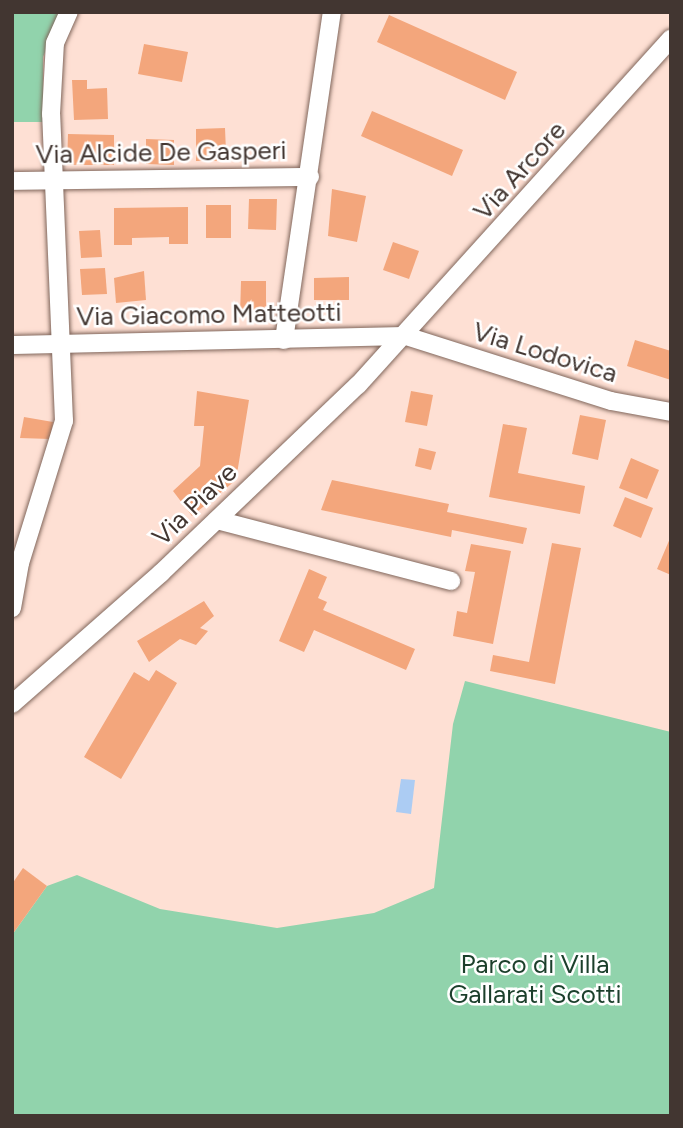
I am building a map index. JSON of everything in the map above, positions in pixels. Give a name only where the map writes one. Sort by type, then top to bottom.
[{"type":"street","points":[[12,608],[20,563],[65,421],[54,181],[52,68],[55,43],[69,12]]},
{"type":"street","points":[[284,340],[310,177],[332,12]]},
{"type":"street","name":"Via Arcore","points":[[406,336],[671,38]]},
{"type":"street","name":"Via Alcide De Gasperi","points":[[12,181],[310,177]]},
{"type":"street","name":"Via Giacomo Matteotti","points":[[12,345],[406,336]]},
{"type":"street","name":"Via Lodovica","points":[[406,336],[611,401],[671,412]]},
{"type":"street","name":"Via Piave","points":[[12,704],[217,520],[406,336]]},
{"type":"street","points":[[217,520],[451,581]]},
{"type":"green space","points":[[12,12],[61,12],[43,57],[43,122],[12,122]]},
{"type":"green space","name":"Parco di Villa Gallarati Scotti","points":[[465,681],[671,732],[671,1116],[12,1116],[12,935],[47,886],[77,875],[160,909],[277,928],[374,913],[434,888],[453,724]]},
{"type":"water","points":[[401,779],[415,780],[411,814],[396,812]]},
{"type":"building","points":[[389,15],[517,72],[505,100],[377,42]]},
{"type":"building","points":[[144,44],[188,52],[182,82],[138,74]]},
{"type":"building","points":[[72,80],[87,80],[87,89],[107,88],[108,119],[74,120]]},
{"type":"building","points":[[372,111],[463,150],[452,176],[361,136]]},
{"type":"building","points":[[225,128],[226,152],[217,151],[217,161],[196,161],[196,129]]},
{"type":"building","points":[[68,134],[114,135],[114,165],[67,165]]},
{"type":"building","points":[[146,139],[174,140],[174,165],[146,164]]},
{"type":"building","points":[[332,189],[366,196],[357,242],[328,236]]},
{"type":"building","points":[[249,199],[277,199],[276,230],[248,229]]},
{"type":"building","points":[[206,205],[231,205],[231,238],[206,238]]},
{"type":"building","points":[[188,207],[188,244],[169,244],[169,237],[132,238],[132,245],[114,245],[114,208]]},
{"type":"building","points":[[100,230],[102,257],[81,258],[79,231]]},
{"type":"building","points":[[393,242],[419,251],[409,279],[383,270]]},
{"type":"building","points":[[105,268],[107,294],[82,295],[80,269]]},
{"type":"building","points":[[144,271],[146,300],[116,303],[114,278]]},
{"type":"building","points":[[349,277],[349,300],[314,300],[314,278]]},
{"type":"building","points":[[241,281],[266,281],[266,317],[240,316]]},
{"type":"building","points":[[635,340],[671,351],[671,380],[627,366]]},
{"type":"building","points":[[197,391],[249,400],[236,480],[192,516],[173,491],[200,466],[204,426],[194,426]]},
{"type":"building","points":[[411,391],[433,395],[427,426],[405,422]]},
{"type":"building","points":[[580,415],[606,420],[598,460],[572,454]]},
{"type":"building","points":[[24,417],[53,422],[50,439],[20,438]]},
{"type":"building","points":[[503,424],[527,428],[518,473],[585,486],[580,514],[489,497]]},
{"type":"building","points":[[419,448],[436,452],[431,470],[415,466]]},
{"type":"building","points":[[631,458],[659,470],[647,499],[619,488]]},
{"type":"building","points":[[332,480],[449,504],[447,512],[527,528],[523,544],[452,530],[451,537],[321,510]]},
{"type":"building","points":[[625,497],[653,508],[641,538],[613,526]]},
{"type":"building","points":[[671,536],[671,575],[657,569]]},
{"type":"building","points":[[552,543],[581,548],[555,684],[490,671],[493,655],[529,662]]},
{"type":"building","points":[[471,544],[511,551],[493,644],[453,636],[457,611],[467,613],[475,572],[465,571]]},
{"type":"building","points":[[309,569],[327,577],[318,598],[327,602],[323,610],[415,649],[406,670],[314,630],[304,652],[279,641]]},
{"type":"building","points":[[204,601],[214,616],[200,628],[208,631],[196,645],[180,639],[149,662],[137,641]]},
{"type":"building","points":[[156,670],[177,683],[121,779],[84,757],[134,672],[149,681]]},
{"type":"building","points":[[23,868],[47,886],[12,935],[12,884]]}]
